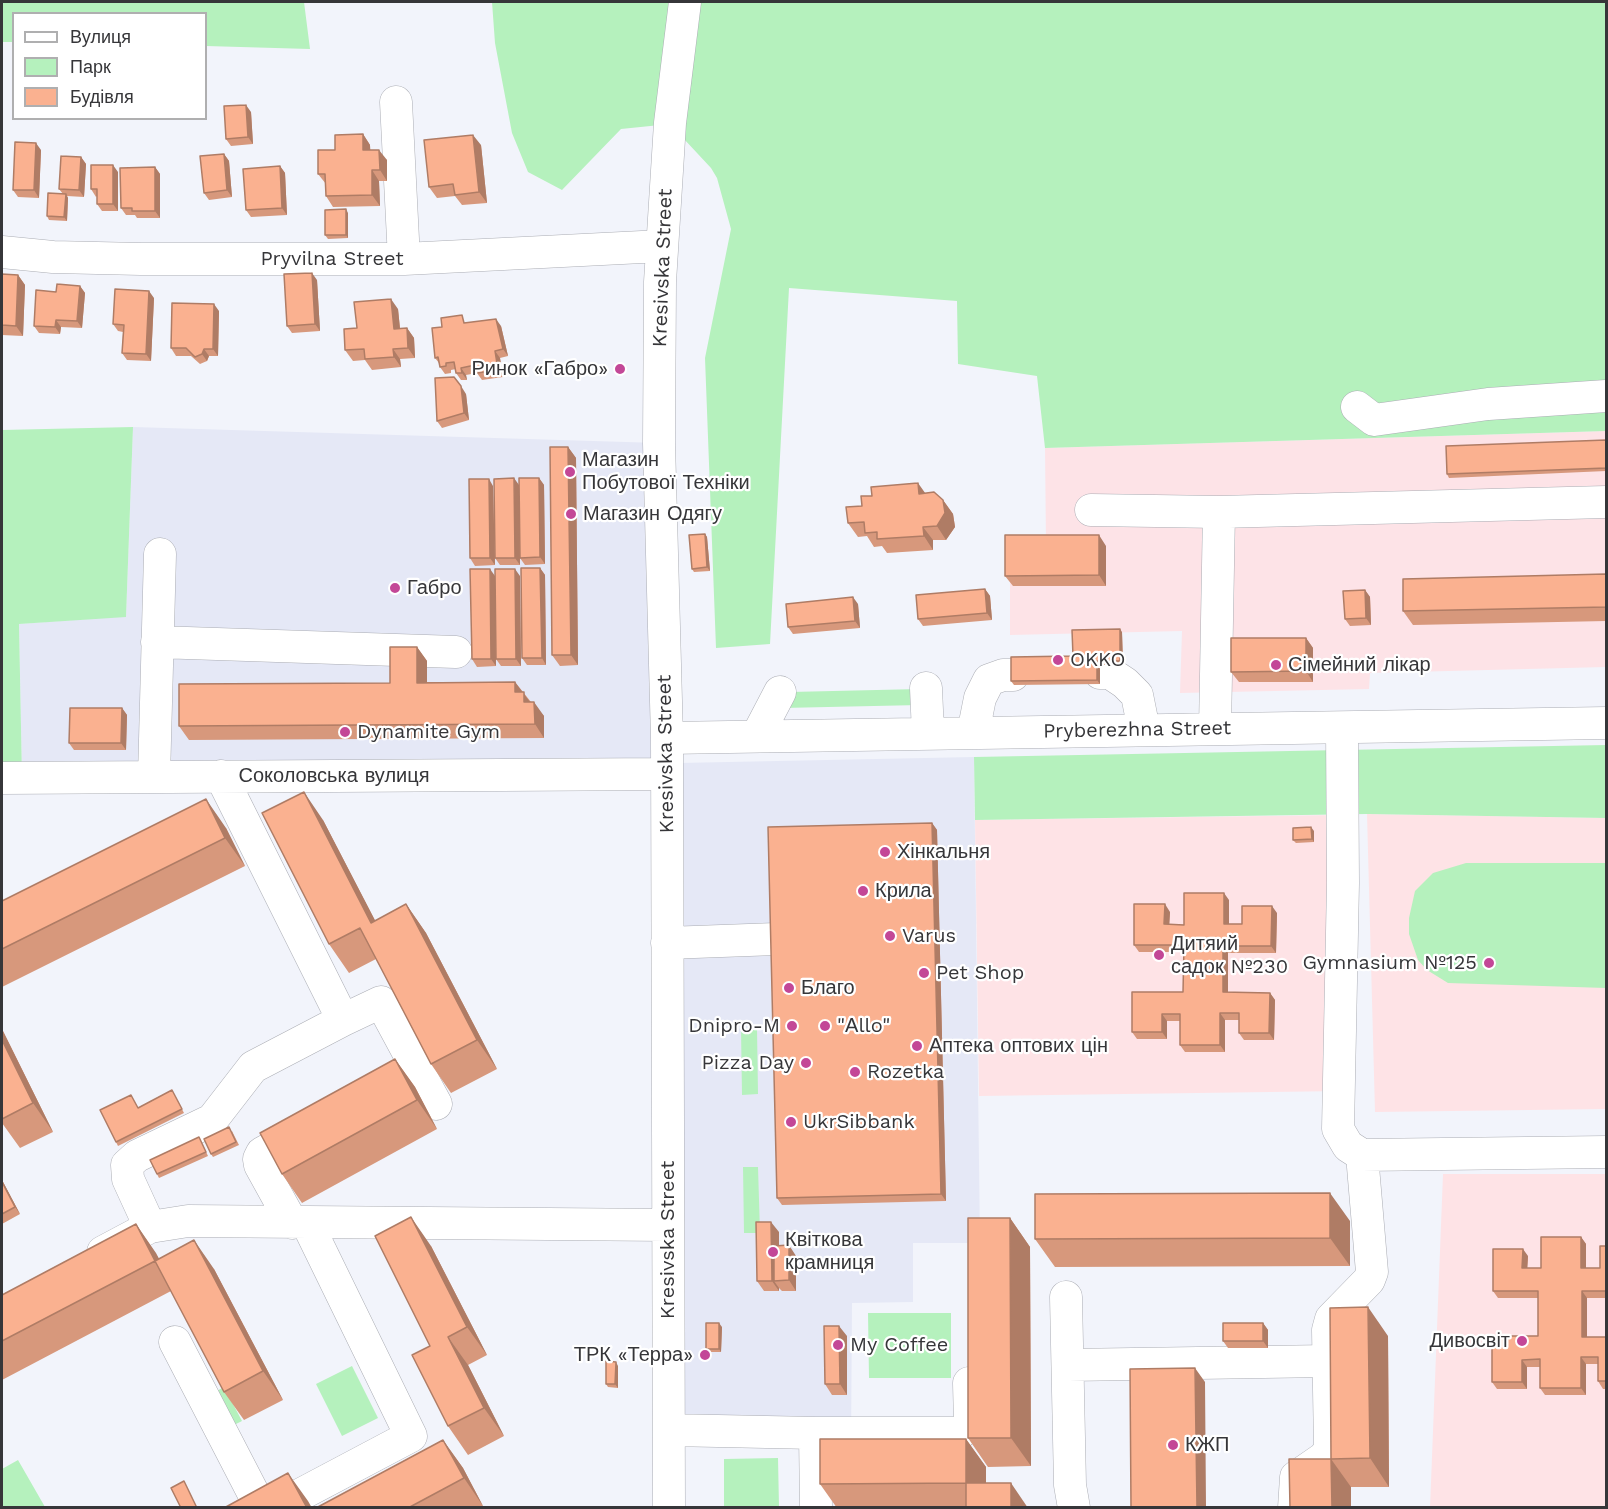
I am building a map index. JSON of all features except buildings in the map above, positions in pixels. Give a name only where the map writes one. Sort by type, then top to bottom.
[{"type":"street","name":"Kresivska Street","points":[[669,1508],[667,738],[659,443],[662,246],[671,114],[685,2]]},
{"type":"street","points":[[396,102],[404,259]]},
{"type":"street","name":"Pryvilna Street","points":[[2,252],[53,257],[130,259],[404,259],[662,246]]},
{"type":"street","points":[[1357,407],[1374,420],[1488,404],[1606,396]]},
{"type":"street","points":[[1091,510],[1219,512],[1606,502]]},
{"type":"street","points":[[1215,729],[1219,512]]},
{"type":"street","points":[[154,777],[160,554]]},
{"type":"street","points":[[157,642],[456,652]]},
{"type":"street","points":[[1100,673],[1110,673],[1137,695],[1144,730]]},
{"type":"street","points":[[973,733],[980,698],[989,680],[1003,675],[1013,675]]},
{"type":"street","points":[[926,688],[928,733]]},
{"type":"street","points":[[757,736],[780,692]]},
{"type":"street","name":"Pryberezhna Street","points":[[667,738],[1606,723]]},
{"type":"street","points":[[1342,728],[1343,883],[1338,1129],[1348,1146],[1362,1155],[1606,1152]]},
{"type":"street","name":"Соколовська вулиця","points":[[2,778],[667,774]]},
{"type":"street","points":[[221,776],[344,1020]]},
{"type":"street","points":[[668,943],[776,939]]},
{"type":"street","points":[[150,1227],[128,1179],[127,1166],[137,1155],[212,1120],[253,1067],[381,1002],[407,1075],[436,1104]]},
{"type":"street","points":[[275,1508],[411,1436],[300,1223],[260,1165],[259,1158],[262,1153],[334,1114]]},
{"type":"street","points":[[1294,1508],[1296,1477],[1325,1457],[1330,1448],[1328,1330],[1330,1319],[1369,1280],[1372,1272],[1362,1155]]},
{"type":"street","points":[[1332,1204],[1367,1204]]},
{"type":"street","points":[[81,1263],[150,1227],[188,1221],[668,1225]]},
{"type":"street","points":[[1066,1297],[1070,1485],[1074,1508]]},
{"type":"street","points":[[175,1342],[261,1508]]},
{"type":"street","points":[[669,1430],[960,1433],[966,1430],[969,1424],[969,1353]]},
{"type":"street","points":[[1068,1365],[1328,1361]]},
{"type":"street","points":[[815,1433],[816,1508]]},
{"type":"shaded area","name":"Габро","points":[[133,427],[659,443],[667,774],[22,778],[19,624],[126,616]]},
{"type":"shaded area","points":[[1606,431],[1606,667],[1370,673],[1369,689],[1180,693],[1182,631],[1010,635],[1010,544],[1046,544],[1045,448]]},
{"type":"shaded area","points":[[974,757],[980,1243],[913,1243],[913,1302],[852,1303],[851,1446],[678,1443],[679,763]]},
{"type":"shaded area","name":"Gymnasium №125","points":[[1367,814],[1606,818],[1606,1109],[1375,1112]]},
{"type":"shaded area","name":"Дитяий садок №230","points":[[1339,815],[1343,1091],[979,1096],[975,820]]},
{"type":"shaded area","name":"Дивосвіт","points":[[1443,1174],[1606,1174],[1606,1507],[1430,1508]]},
{"type":"green space","points":[[2,2],[304,2],[310,49],[207,46],[207,12],[12,12],[12,42],[2,42]]},
{"type":"green space","points":[[492,2],[1606,2],[1606,431],[1045,448],[1037,376],[958,364],[957,301],[789,288],[770,644],[716,648],[705,358],[731,229],[717,178],[711,168],[670,124],[621,129],[562,190],[528,172],[512,133],[495,43]]},
{"type":"green space","points":[[133,427],[126,617],[19,624],[22,778],[2,778],[2,430]]},
{"type":"green space","points":[[920,689],[920,705],[782,708],[790,692]]},
{"type":"green space","points":[[1606,745],[1606,818],[1367,814],[975,820],[974,757]]},
{"type":"green space","points":[[1466,863],[1606,863],[1606,988],[1448,983],[1427,970],[1418,960],[1409,934],[1409,918],[1415,891],[1433,873]]},
{"type":"green space","points":[[757,1028],[758,1094],[742,1095],[741,1029]]},
{"type":"green space","points":[[743,1167],[758,1167],[760,1233],[744,1233]]},
{"type":"green space","points":[[868,1313],[951,1313],[951,1378],[869,1378]]},
{"type":"green space","points":[[352,1366],[378,1418],[342,1436],[316,1384]]},
{"type":"green space","points":[[224,1387],[242,1421],[230,1427],[213,1393]]},
{"type":"green space","points":[[778,1458],[779,1507],[724,1507],[724,1459]]},
{"type":"green space","points":[[18,1460],[45,1507],[2,1507],[2,1469]]},
{"type":"place","name":"Ринок «Габро»","points":[[620,369]]},
{"type":"place","name":"Магазин Побутової Техніки","points":[[570,472]]},
{"type":"place","name":"Магазин Одягу","points":[[571,514]]},
{"type":"place","name":"Габро","points":[[395,588]]},
{"type":"place","name":"OKKO","points":[[1058,660]]},
{"type":"place","name":"Сімейний лікар","points":[[1276,665]]},
{"type":"place","name":"Dynamite Gym","points":[[345,732]]},
{"type":"place","name":"Хінкальня","points":[[885,852]]},
{"type":"place","name":"Крила","points":[[863,891]]},
{"type":"place","name":"Varus","points":[[890,936]]},
{"type":"place","name":"Дитяий садок №230","points":[[1159,955]]},
{"type":"place","name":"Gymnasium №125","points":[[1489,963]]},
{"type":"place","name":"Pet Shop","points":[[924,973]]},
{"type":"place","name":"Благо","points":[[789,988]]},
{"type":"place","name":"Dnipro-M","points":[[792,1026]]},
{"type":"place","name":"\"Аllo\"","points":[[825,1026]]},
{"type":"place","name":"Аптека оптових цін","points":[[917,1046]]},
{"type":"place","name":"Pizza Day","points":[[806,1063]]},
{"type":"place","name":"Rozetka","points":[[855,1072]]},
{"type":"place","name":"UkrSibbank","points":[[791,1122]]},
{"type":"place","name":"Квіткова крамниця","points":[[773,1252]]},
{"type":"place","name":"Дивосвіт","points":[[1522,1341]]},
{"type":"place","name":"My Coffee","points":[[838,1345]]},
{"type":"place","name":"ТРК «Терра»","points":[[705,1355]]},
{"type":"place","name":"КЖП","points":[[1173,1445]]}]
